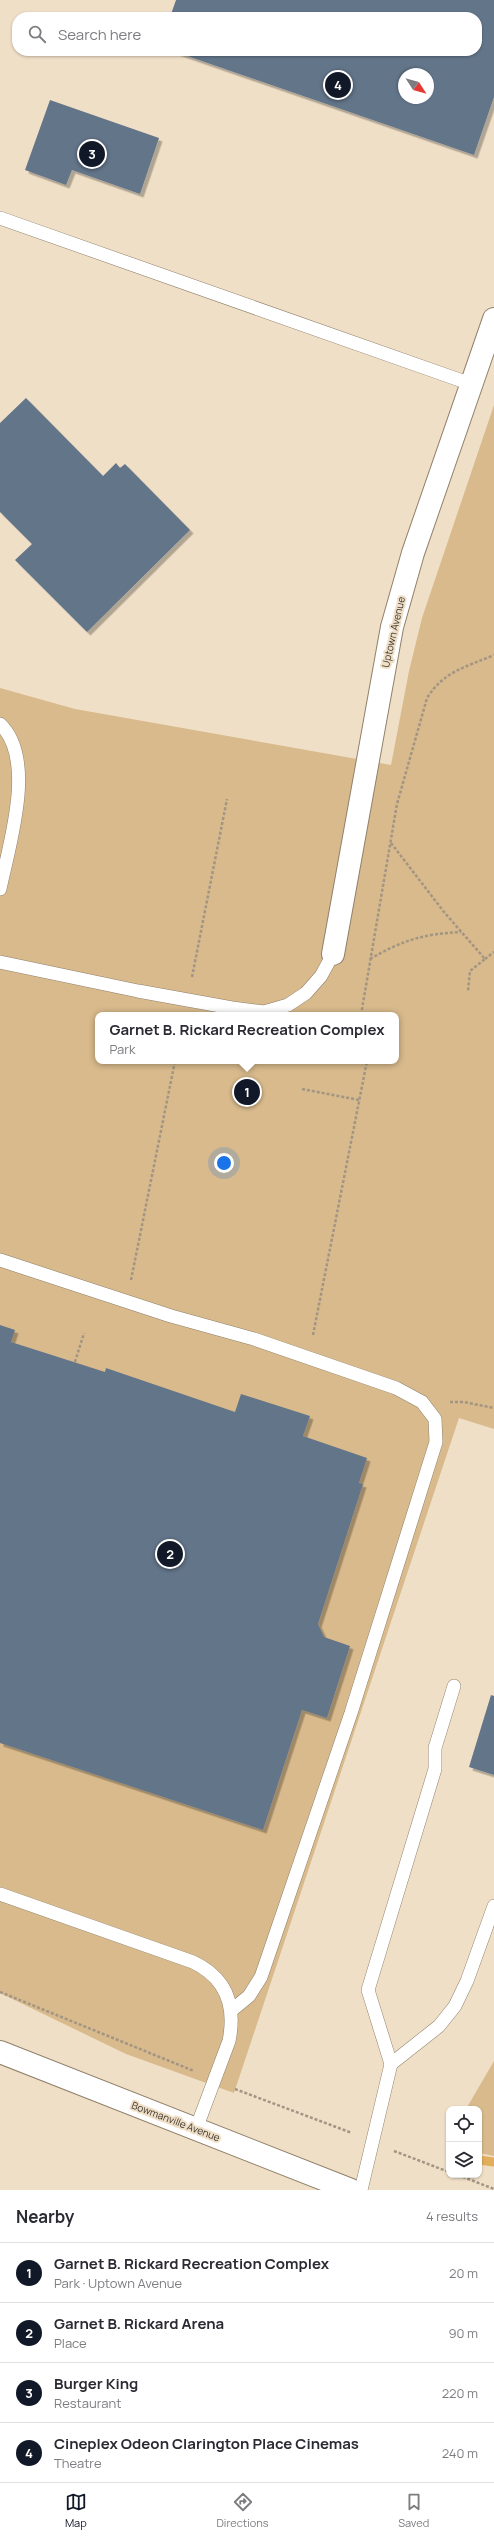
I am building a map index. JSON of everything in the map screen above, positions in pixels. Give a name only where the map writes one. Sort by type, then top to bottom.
[{"type":"street","name":"Uptown Avenue","points":[[333,954],[392,627],[413,554],[494,319]]},
{"type":"street","name":"Bowmanville Avenue","points":[[0,2052],[351,2190]]},
{"type":"lane","points":[[0,218],[471,384]]},
{"type":"lane","points":[[0,724],[6,729],[17,757],[19,795],[0,889]]},
{"type":"lane","points":[[0,962],[138,991],[232,1008],[264,1012],[288,1005],[306,993],[320,976],[333,954]]},
{"type":"lane","points":[[0,1260],[164,1314],[254,1339],[396,1388],[422,1402],[435,1419],[436,1442],[351,1713],[261,1977],[249,1996],[232,2010]]},
{"type":"lane","points":[[361,2190],[391,2064],[368,1990],[435,1769],[435,1748],[454,1686]]},
{"type":"lane","points":[[0,1894],[206,1968],[222,1983],[232,2010],[229,2041],[196,2129]]},
{"type":"lane","points":[[391,2064],[439,2026],[455,2006],[467,1981],[494,1906]]},
{"type":"path","points":[[361,1012],[369,960],[403,778],[427,698],[435,685],[449,674],[494,655]]},
{"type":"path","points":[[191,982],[227,799]]},
{"type":"path","points":[[391,842],[485,959]]},
{"type":"path","points":[[369,960],[403,942],[430,934],[462,932]]},
{"type":"path","points":[[468,992],[470,972],[494,952]]},
{"type":"path","points":[[130,1286],[174,1064]]},
{"type":"path","points":[[312,1340],[366,1064]]},
{"type":"path","points":[[302,1089],[359,1100]]},
{"type":"path","points":[[74,1362],[84,1333]]},
{"type":"path","points":[[422,1402],[464,1402],[494,1408]]},
{"type":"path","points":[[0,1992],[191,2070]]},
{"type":"path","points":[[240,2091],[353,2134]]},
{"type":"path","points":[[397,2152],[446,2171]]},
{"type":"path","points":[[466,2178],[494,2188]]},
{"type":"shaded area","points":[[494,405],[494,1429],[459,1418],[234,2093],[126,2054],[0,1993],[0,688],[75,709],[391,765],[409,671],[422,618]]},
{"type":"shaded area","points":[[494,2061],[494,2156],[482,2154],[482,2106],[468,2106]]},
{"type":"building","points":[[176,0],[494,0],[494,97],[474,155],[187,56],[482,56],[482,12],[172,12]]},
{"type":"building","points":[[50,100],[159,138],[140,194],[72,170],[66,185],[25,170]]},
{"type":"building","points":[[26,398],[103,476],[116,463],[120,468],[125,464],[190,530],[87,632],[15,560],[32,544],[0,512],[0,423]]},
{"type":"building","points":[[0,1325],[15,1330],[11,1342],[105,1372],[106,1368],[235,1412],[241,1394],[310,1416],[303,1436],[367,1458],[359,1483],[363,1484],[318,1624],[324,1637],[350,1646],[327,1718],[302,1710],[263,1830],[0,1743]]},
{"type":"building","points":[[491,1695],[494,1696],[494,1775],[469,1767]]},
{"type":"waterway","points":[[482,2160],[494,2162]]},
{"type":"place","name":"Cineplex Odeon Clarington Place Cinemas","points":[[338,85]]},
{"type":"place","name":"Burger King","points":[[92,154]]},
{"type":"place","name":"Garnet B. Rickard Recreation Complex","points":[[247,1092]]},
{"type":"place","name":"Garnet B. Rickard Arena","points":[[170,1554]]}]
